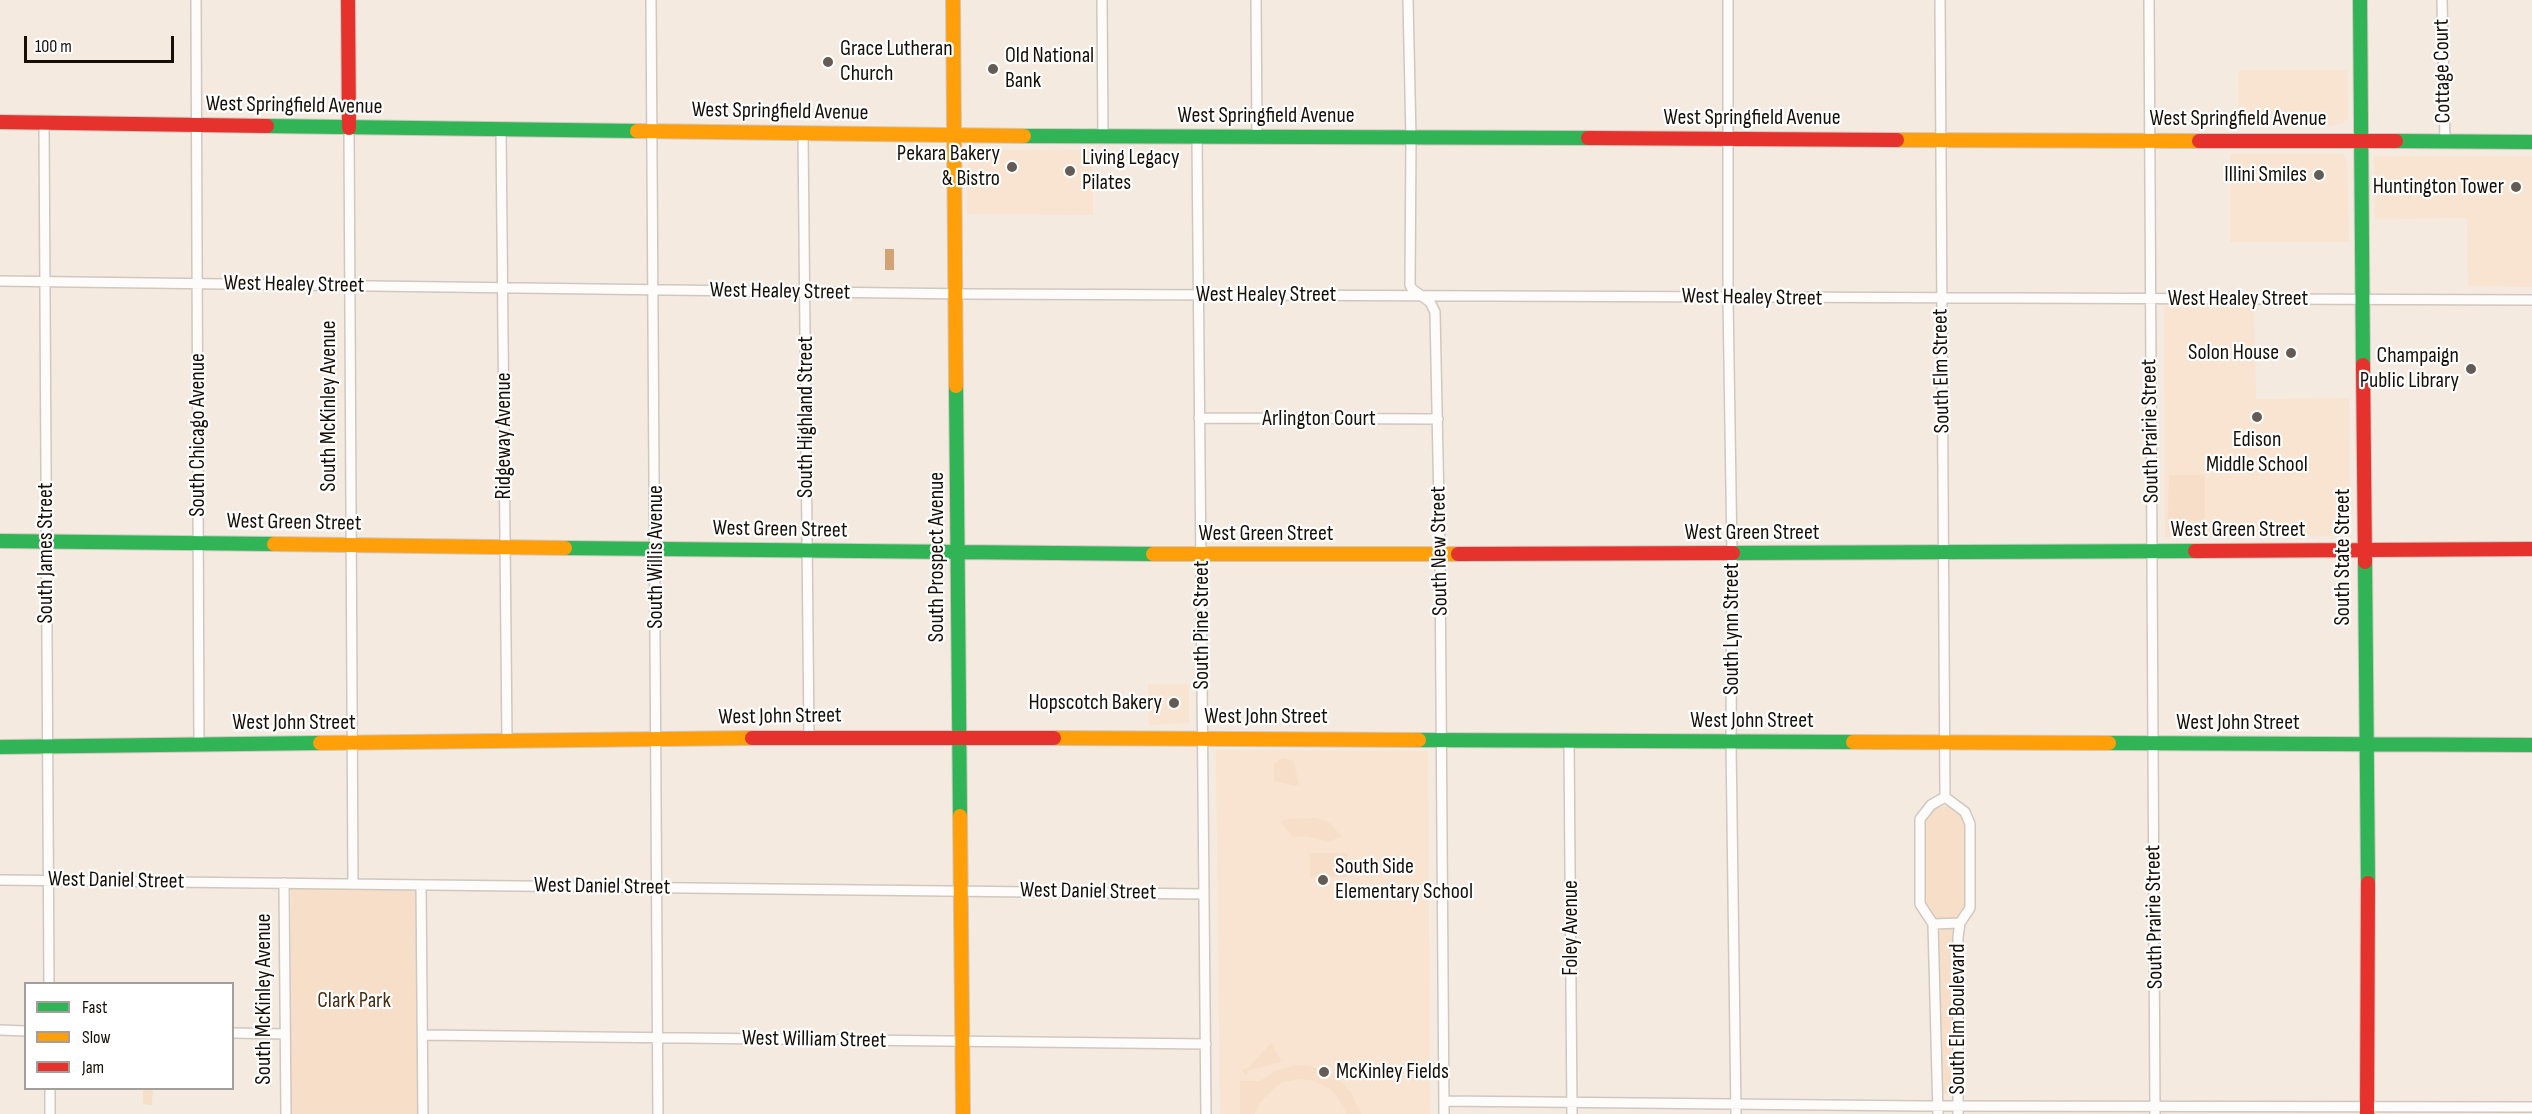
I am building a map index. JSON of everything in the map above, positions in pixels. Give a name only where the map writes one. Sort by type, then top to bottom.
[{"type":"street","name":"South Chicago Avenue","points":[[196,0],[199,744]]},
{"type":"street","name":"South McKinley Avenue","points":[[348,0],[353,884]]},
{"type":"street","name":"South Willis Avenue","points":[[651,0],[658,1114]]},
{"type":"street","name":"South Prospect Avenue","points":[[953,0],[963,1114]]},
{"type":"street","points":[[1102,0],[1103,136]]},
{"type":"street","points":[[1256,0],[1257,137]]},
{"type":"street","name":"South New Street","points":[[1408,0],[1411,138],[1410,285],[1435,309],[1440,555],[1444,1114]]},
{"type":"street","name":"South Lynn Street","points":[[1728,0],[1731,742],[1736,1114]]},
{"type":"street","name":"South Elm Street","points":[[1940,0],[1944,742]]},
{"type":"street","name":"South Prairie Street","points":[[2149,0],[2155,1110]]},
{"type":"street","name":"South State Street","points":[[2360,0],[2367,1110]]},
{"type":"street","name":"Cottage Court","points":[[2442,0],[2445,142]]},
{"type":"street","name":"West Springfield Avenue","points":[[0,122],[955,136],[2532,142]]},
{"type":"street","name":"South James Street","points":[[45,123],[49,982]]},
{"type":"street","name":"Ridgeway Avenue","points":[[501,130],[507,742]]},
{"type":"street","name":"South Highland Street","points":[[803,133],[808,737]]},
{"type":"street","name":"South Pine Street","points":[[1197,137],[1206,1114]]},
{"type":"street","name":"West Healey Street","points":[[0,281],[956,294],[2532,300]]},
{"type":"street","name":"Arlington Court","points":[[1199,418],[1438,419]]},
{"type":"street","name":"West Green Street","points":[[0,541],[1202,555],[2532,549]]},
{"type":"street","name":"West John Street","points":[[0,747],[808,737],[2532,745]]},
{"type":"street","name":"Foley Avenue","points":[[1569,741],[1572,1114]]},
{"type":"street","points":[[1944,742],[1944,797]]},
{"type":"street","name":"South Elm Boulevard","points":[[1938,1110],[1933,924],[1920,904],[1920,819],[1931,806],[1944,797],[1965,812],[1969,819],[1970,908],[1960,923],[1958,1110]]},
{"type":"street","name":"West Daniel Street","points":[[0,880],[1203,894]]},
{"type":"street","name":"South McKinley Avenue","points":[[284,883],[286,1114]]},
{"type":"street","points":[[421,885],[423,1114]]},
{"type":"street","name":"South Elm Boulevard","points":[[1933,924],[1960,923]]},
{"type":"street","points":[[0,1030],[24,1031]]},
{"type":"street","points":[[234,1033],[285,1034]]},
{"type":"street","name":"West William Street","points":[[422,1035],[1206,1044]]},
{"type":"street","points":[[50,1090],[50,1114]]},
{"type":"street","points":[[1444,1101],[1736,1104],[1938,1110],[2367,1110],[2532,1107]]},
{"type":"shaded area","points":[[2239,70],[2347,70],[2348,118],[2341,124],[2323,127],[2238,127]]},
{"type":"shaded area","points":[[984,150],[1093,150],[1093,215],[967,214],[968,165],[974,156]]},
{"type":"shaded area","points":[[2230,154],[2343,154],[2347,161],[2349,242],[2230,242]]},
{"type":"shaded area","points":[[2374,156],[2532,156],[2532,287],[2468,286],[2467,218],[2375,219]]},
{"type":"shaded area","points":[[885,249],[894,249],[894,270],[885,270]]},
{"type":"shaded area","name":"Edison Middle School","points":[[2254,305],[2256,399],[2349,398],[2350,530],[2342,536],[2165,537],[2164,306]]},
{"type":"shaded area","points":[[1148,684],[1189,684],[1189,723],[1149,725]]},
{"type":"shaded area","name":"South Side Elementary School","points":[[1216,750],[1428,751],[1430,1114],[1220,1114]]},
{"type":"green space","points":[[2169,475],[2205,475],[2205,521],[2168,521]]},
{"type":"green space","points":[[1283,758],[1293,761],[1299,784],[1296,786],[1274,781],[1274,764]]},
{"type":"green space","points":[[1954,807],[1962,813],[1965,821],[1967,901],[1962,915],[1956,920],[1936,920],[1923,904],[1923,820],[1933,808]]},
{"type":"green space","points":[[1315,818],[1329,822],[1341,836],[1329,842],[1306,836],[1293,837],[1281,822],[1288,819]]},
{"type":"green space","points":[[1310,853],[1347,853],[1347,877],[1310,877]]},
{"type":"green space","name":"Clark Park","points":[[291,888],[417,888],[418,1114],[291,1114]]},
{"type":"green space","points":[[1947,927],[1955,934],[1954,1090],[1948,1096],[1940,1090],[1939,933],[1941,929]]},
{"type":"green space","points":[[1271,1043],[1282,1062],[1249,1070],[1245,1075],[1242,1070],[1248,1068]]},
{"type":"green space","points":[[1297,1065],[1309,1066],[1333,1074],[1351,1092],[1361,1114],[1347,1114],[1337,1096],[1330,1089],[1312,1080],[1301,1079],[1283,1082],[1274,1088],[1260,1103],[1255,1114],[1240,1114],[1240,1081],[1260,1081],[1275,1071]]},
{"type":"green space","points":[[143,1090],[153,1090],[152,1105],[143,1104]]},
{"type":"traffic: fast","points":[[2360,0],[2363,365]]},
{"type":"traffic: fast","points":[[267,126],[637,131]]},
{"type":"traffic: fast","points":[[1024,136],[1588,138]]},
{"type":"traffic: fast","points":[[2396,141],[2532,142]]},
{"type":"traffic: fast","points":[[956,386],[960,816]]},
{"type":"traffic: fast","points":[[0,541],[274,544]]},
{"type":"traffic: fast","points":[[565,548],[1153,554]]},
{"type":"traffic: fast","points":[[1733,553],[2195,551]]},
{"type":"traffic: fast","points":[[2365,562],[2368,883]]},
{"type":"traffic: fast","points":[[1419,740],[1853,742]]},
{"type":"traffic: fast","points":[[0,747],[320,743]]},
{"type":"traffic: fast","points":[[2109,743],[2532,745]]},
{"type":"traffic: slow","points":[[953,0],[956,386]]},
{"type":"traffic: slow","points":[[637,131],[1024,136]]},
{"type":"traffic: slow","points":[[1897,140],[2199,141]]},
{"type":"traffic: slow","points":[[274,544],[565,548]]},
{"type":"traffic: slow","points":[[1153,554],[1458,554]]},
{"type":"traffic: slow","points":[[320,743],[752,738]]},
{"type":"traffic: slow","points":[[1054,738],[1419,740]]},
{"type":"traffic: slow","points":[[1853,742],[2109,743]]},
{"type":"traffic: slow","points":[[960,816],[963,1114]]},
{"type":"traffic: jam","points":[[348,0],[349,128]]},
{"type":"traffic: jam","points":[[0,122],[267,126]]},
{"type":"traffic: jam","points":[[1588,138],[1897,140]]},
{"type":"traffic: jam","points":[[2199,141],[2396,141]]},
{"type":"traffic: jam","points":[[2363,365],[2365,562]]},
{"type":"traffic: jam","points":[[2195,551],[2532,549]]},
{"type":"traffic: jam","points":[[1458,554],[1733,553]]},
{"type":"traffic: jam","points":[[752,738],[1054,738]]},
{"type":"traffic: jam","points":[[2367,1114],[2368,883]]},
{"type":"place","name":"Grace Lutheran Church","points":[[828,62]]},
{"type":"place","name":"Old National Bank","points":[[993,69]]},
{"type":"place","name":"Pekara Bakery & Bistro","points":[[1012,167]]},
{"type":"place","name":"Living Legacy Pilates","points":[[1070,171]]},
{"type":"place","name":"Illini Smiles","points":[[2319,175]]},
{"type":"place","name":"Huntington Tower","points":[[2516,187]]},
{"type":"place","name":"Solon House","points":[[2291,353]]},
{"type":"place","name":"Champaign Public Library","points":[[2471,369]]},
{"type":"place","name":"Edison Middle School","points":[[2257,417]]},
{"type":"place","name":"Hopscotch Bakery","points":[[1174,703]]},
{"type":"place","name":"South Side Elementary School","points":[[1323,880]]},
{"type":"place","name":"McKinley Fields","points":[[1324,1072]]}]
